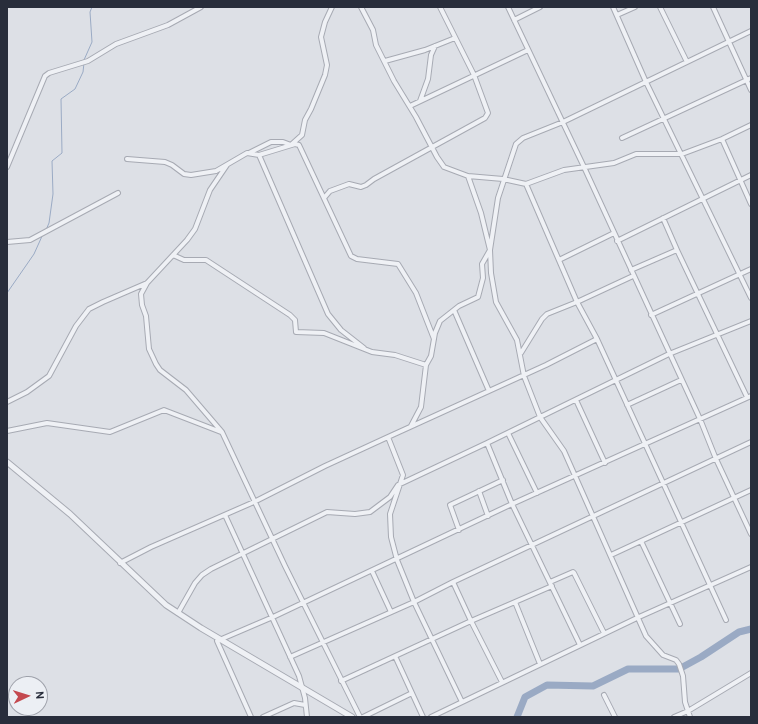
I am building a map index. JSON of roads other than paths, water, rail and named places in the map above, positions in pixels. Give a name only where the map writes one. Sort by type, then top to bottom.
[{"type":"street","points":[[7,167],[45,76],[49,73],[88,61],[116,44],[168,25],[201,7]]},
{"type":"street","points":[[247,153],[258,155],[292,145],[302,135],[305,120],[325,75],[327,65],[321,37],[325,22],[332,7]]},
{"type":"street","points":[[361,7],[370,24],[376,45],[394,81],[410,106],[432,148],[444,167],[468,176],[503,179],[526,184],[564,170],[614,163],[636,154],[682,154],[722,139],[751,125]]},
{"type":"street","points":[[324,198],[330,191],[349,184],[361,187],[366,185],[374,179],[485,118],[488,113],[474,75],[440,7]]},
{"type":"street","points":[[508,7],[584,167],[700,419],[716,459],[751,534]]},
{"type":"street","points":[[514,20],[540,7]]},
{"type":"street","points":[[613,7],[646,82],[704,198],[751,298]]},
{"type":"street","points":[[616,15],[635,7]]},
{"type":"street","points":[[660,7],[687,62]]},
{"type":"street","points":[[713,7],[749,79],[751,90]]},
{"type":"street","points":[[411,426],[421,408],[426,365],[431,356],[440,321],[454,310],[478,297],[483,278],[482,264],[490,250],[496,208],[503,179],[516,144],[523,138],[563,122],[751,31]]},
{"type":"street","points":[[385,62],[455,38]]},
{"type":"street","points":[[420,101],[428,79],[431,56],[435,46]]},
{"type":"street","points":[[410,106],[528,50]]},
{"type":"street","points":[[622,138],[665,120],[749,79]]},
{"type":"street","points":[[722,139],[751,204]]},
{"type":"street","points":[[127,159],[166,162],[184,174],[191,175],[216,171],[247,153],[271,142],[283,142],[292,145],[295,144],[302,148],[351,256],[357,259],[396,263],[401,267],[416,293],[434,340]]},
{"type":"street","points":[[258,155],[320,299],[328,314],[341,330],[366,350]]},
{"type":"street","points":[[228,165],[210,190],[195,229],[147,283],[142,294],[142,305],[146,316],[149,349],[160,370],[186,390],[222,432],[322,643],[360,717]]},
{"type":"street","points":[[617,241],[751,175]]},
{"type":"street","points":[[468,176],[482,213],[490,250],[491,273],[496,302],[500,311],[513,330],[521,353],[524,376],[540,417],[560,443],[592,517],[639,617],[646,636],[664,655],[676,660],[679,664],[683,676],[684,693],[690,717]]},
{"type":"street","points":[[526,184],[577,302],[597,339],[644,445],[682,522],[726,620]]},
{"type":"street","points":[[7,242],[30,240],[118,193]]},
{"type":"street","points":[[251,717],[219,649],[217,641],[274,617],[303,602],[397,560],[512,504],[749,397],[677,250],[663,218]]},
{"type":"street","points":[[559,260],[614,233]]},
{"type":"street","points":[[631,270],[677,250]]},
{"type":"street","points":[[173,255],[184,260],[206,260],[290,315],[295,320],[296,332],[324,333],[378,354],[395,355],[426,365]]},
{"type":"street","points":[[651,315],[751,269]]},
{"type":"street","points":[[521,353],[542,319],[547,314],[633,276]]},
{"type":"street","points":[[7,402],[27,392],[49,376],[76,326],[89,309],[147,283]]},
{"type":"street","points":[[454,310],[488,391]]},
{"type":"street","points":[[178,613],[195,583],[202,575],[244,553],[327,512],[360,514],[370,512],[390,497],[398,485],[616,382],[669,354],[718,335],[751,320]]},
{"type":"street","points":[[120,563],[151,546],[254,502],[325,466],[524,376],[597,339]]},
{"type":"street","points":[[627,405],[682,380]]},
{"type":"street","points":[[576,400],[605,463]]},
{"type":"street","points":[[7,431],[47,423],[110,432],[164,410],[222,432]]},
{"type":"street","points":[[508,433],[537,493]]},
{"type":"street","points":[[388,437],[402,475],[398,485],[390,521],[397,560],[414,602],[462,702]]},
{"type":"street","points":[[290,657],[414,602],[453,582],[751,442]]},
{"type":"street","points":[[487,443],[512,504],[580,645]]},
{"type":"street","points":[[7,462],[70,514],[157,598],[178,613],[352,717]]},
{"type":"street","points":[[459,530],[450,505],[503,480]]},
{"type":"street","points":[[611,555],[751,490]]},
{"type":"street","points":[[479,491],[488,516]]},
{"type":"street","points":[[225,515],[274,617],[303,688],[307,717]]},
{"type":"street","points":[[641,541],[680,624]]},
{"type":"street","points":[[431,717],[604,633],[751,568]]},
{"type":"street","points":[[372,571],[391,612]]},
{"type":"street","points":[[341,681],[432,638],[515,602],[574,573],[604,633]]},
{"type":"street","points":[[453,582],[502,682]]},
{"type":"street","points":[[515,602],[540,664]]},
{"type":"street","points":[[395,656],[423,717]]},
{"type":"street","points":[[674,717],[688,711],[751,673]]},
{"type":"street","points":[[363,717],[412,693]]},
{"type":"street","points":[[604,695],[615,717]]},
{"type":"street","points":[[263,717],[294,703],[306,705]]},
{"type":"waterway","points":[[84,60],[92,42],[90,12],[92,7]]},
{"type":"waterway","points":[[46,230],[49,223],[53,194],[52,161],[62,153],[61,99],[75,89],[83,72],[84,63]]},
{"type":"waterway","points":[[7,293],[34,254],[43,234]]},
{"type":"waterway","points":[[517,717],[525,697],[547,685],[593,686],[628,669],[679,669],[701,657],[739,632],[751,629]]}]
